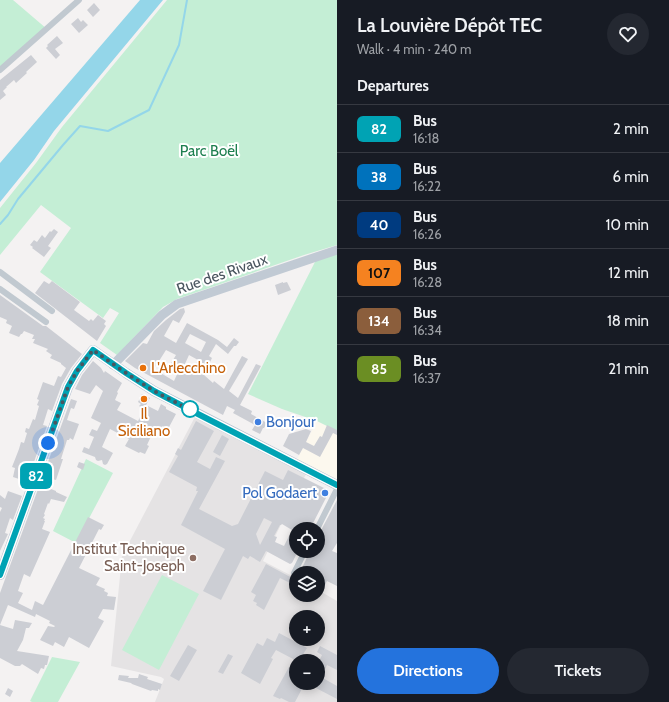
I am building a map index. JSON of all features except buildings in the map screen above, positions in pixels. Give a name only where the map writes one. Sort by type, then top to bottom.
[{"type":"main road","points":[[0,575],[68,387],[77,371],[93,350],[113,365],[154,391],[337,485]]},
{"type":"street","points":[[0,70],[79,0]]},
{"type":"street","name":"Rue des Rivaux","points":[[113,365],[166,311],[177,304],[337,250]]},
{"type":"street","points":[[0,272],[52,311]]},
{"type":"street","points":[[0,289],[46,322]]},
{"type":"street","points":[[320,522],[337,489]]},
{"type":"shaded area","name":"Institut Technique Saint-Joseph","points":[[197,413],[308,470],[263,561],[289,574],[289,602],[325,602],[325,594],[337,601],[337,702],[155,702],[164,679],[161,677],[111,666],[122,556]]},
{"type":"shaded area","points":[[317,421],[337,431],[337,485],[295,463]]},
{"type":"green space","points":[[0,0],[13,0],[47,29],[0,70]]},
{"type":"green space","name":"Parc Boël","points":[[167,0],[337,0],[337,245],[177,299],[163,307],[117,355],[100,343],[119,313],[110,308],[103,318],[40,272],[71,228],[41,205],[0,255],[0,208],[36,163],[62,127]]},
{"type":"green space","points":[[337,251],[337,431],[317,421],[282,409],[248,394],[318,256]]},
{"type":"green space","points":[[86,459],[113,473],[76,543],[53,531]]},
{"type":"green space","points":[[162,575],[199,594],[159,670],[122,650]]},
{"type":"green space","points":[[52,657],[80,662],[58,702],[32,702],[30,701]]},
{"type":"water","points":[[140,0],[163,0],[54,131],[34,160],[0,202],[0,163]]},
{"type":"waterway","points":[[0,224],[8,215],[18,199],[80,126],[108,131],[149,110],[179,45],[187,0]]},
{"type":"bus line","name":"82","points":[[0,575],[68,387],[77,371],[93,350],[113,365],[154,391],[337,485]]},
{"type":"place","name":"L'Arlecchino","points":[[143,368]]},
{"type":"place","name":"Il Siciliano","points":[[144,399]]},
{"type":"place","name":"Bonjour","points":[[258,422]]},
{"type":"place","name":"Pol Godaert","points":[[325,493]]},
{"type":"place","name":"Institut Technique Saint-Joseph","points":[[193,558]]},
{"type":"route","points":[[48,443],[68,387],[77,371],[93,350],[113,365],[154,391],[192,411],[190,409]]}]
